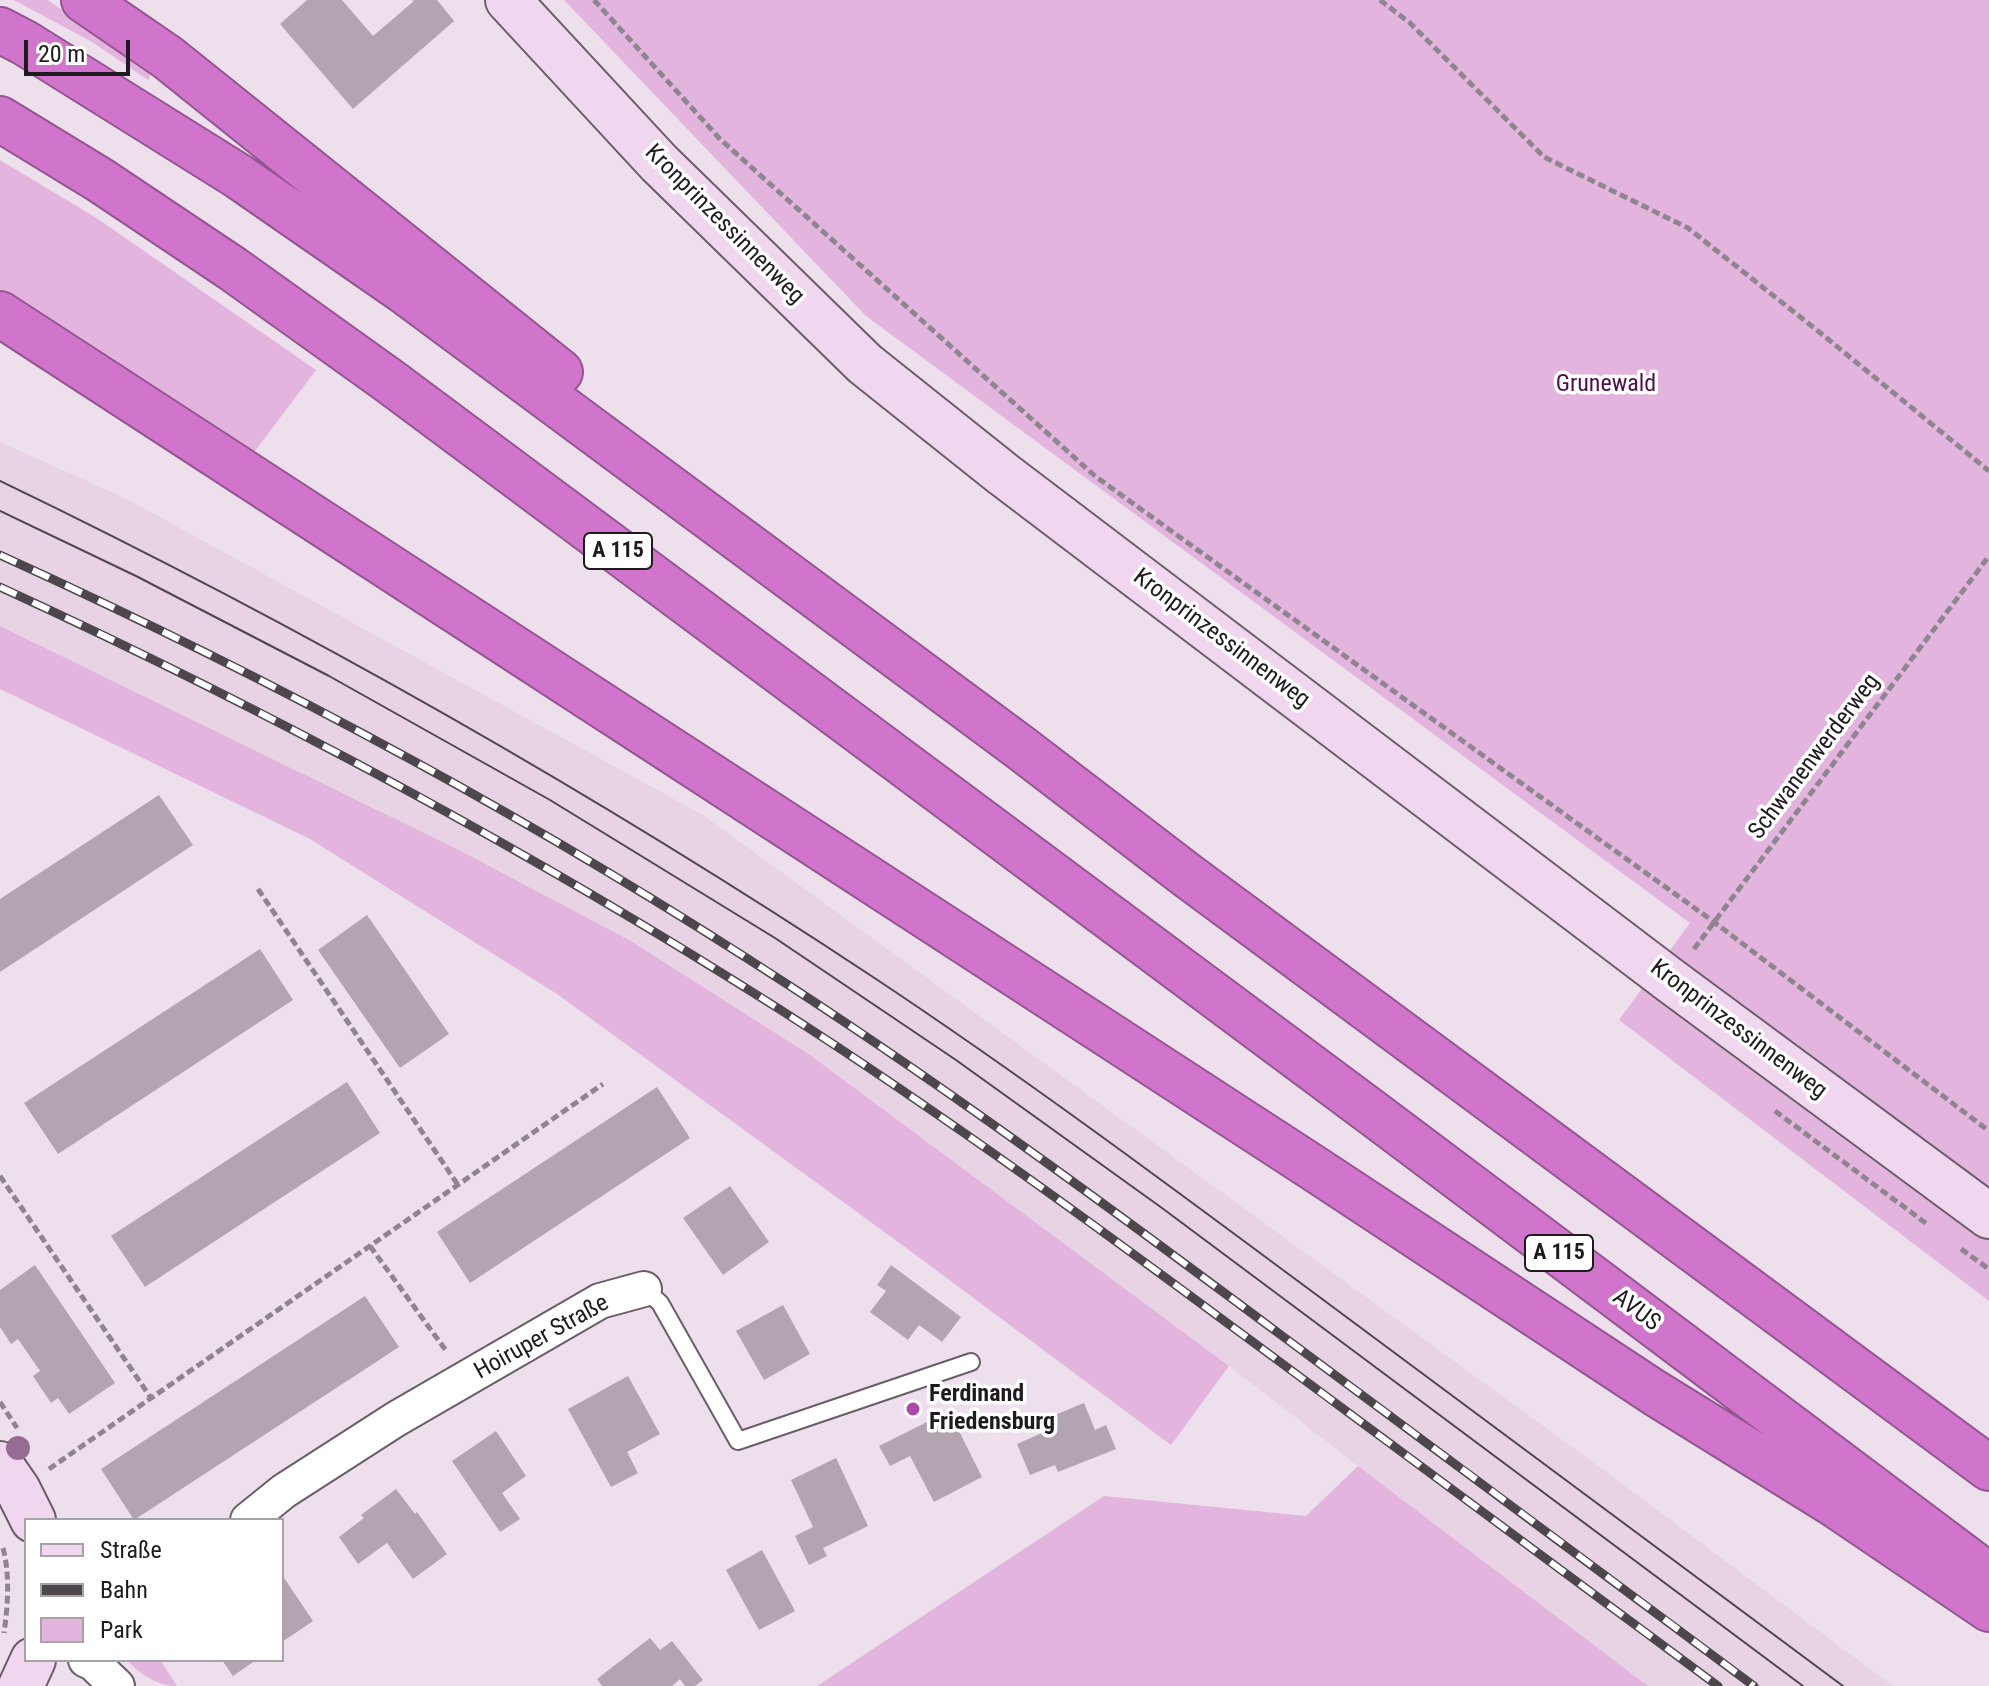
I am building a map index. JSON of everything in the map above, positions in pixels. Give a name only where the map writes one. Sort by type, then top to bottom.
[{"type":"highway","points":[[84,0],[179,66],[648,444],[686,501]]},
{"type":"highway","points":[[0,30],[238,176],[404,291],[1989,1468]]},
{"type":"highway","name":"AVUS","points":[[0,119],[100,180],[325,334],[1989,1576]]},
{"type":"highway","points":[[0,314],[1655,1393],[1831,1502],[1989,1609]]},
{"type":"street","name":"Kronprinzessinnenweg","points":[[508,0],[659,163],[865,364],[1003,474],[1671,981],[1989,1216]]},
{"type":"street","name":"Hoiruper Straße","points":[[250,1518],[284,1491],[396,1419],[600,1301],[644,1289]]},
{"type":"street","points":[[0,1464],[18,1490],[17,1530]]},
{"type":"street","points":[[18,1652],[21,1686]]},
{"type":"street","points":[[92,1662],[117,1686]]},
{"type":"lane","name":"Hoiruper Straße","points":[[644,1289],[660,1303],[738,1441],[971,1362]]},
{"type":"path","points":[[594,0],[720,139],[1095,476],[1714,922],[1989,1131]]},
{"type":"path","points":[[1380,0],[1410,23],[1544,157],[1688,228],[1989,471]]},
{"type":"path","name":"Schwanenwerderweg","points":[[1671,981],[1989,556]]},
{"type":"path","points":[[258,889],[458,1185]]},
{"type":"path","points":[[46,1471],[603,1084]]},
{"type":"path","points":[[0,1176],[151,1398]]},
{"type":"path","points":[[370,1246],[466,1379]]},
{"type":"path","points":[[17,1530],[7,1562],[7,1616],[18,1652]]},
{"type":"shaded area","points":[[0,442],[127,499],[703,815],[1586,1457],[1893,1686],[1648,1686],[1229,1366],[810,1055],[631,941],[459,850],[0,626]]},
{"type":"green space","points":[[14,0],[48,0],[151,74],[148,80],[92,42]]},
{"type":"green space","name":"Grunewald","points":[[564,0],[1989,0],[1989,1301],[1619,1020],[1690,923],[866,316]]},
{"type":"green space","points":[[0,160],[95,217],[316,370],[252,455],[0,295]]},
{"type":"green space","points":[[0,626],[459,850],[631,941],[810,1055],[1229,1366],[1171,1445],[557,994],[310,839],[0,689]]},
{"type":"green space","points":[[1358,1466],[1648,1686],[817,1686],[1104,1496],[1306,1516]]},
{"type":"green space","points":[[129,1662],[161,1662],[177,1686],[163,1684]]},
{"type":"building","points":[[307,0],[342,0],[373,36],[412,0],[437,0],[454,21],[353,109],[280,24]]},
{"type":"building","points":[[159,795],[193,845],[0,972],[0,899]]},
{"type":"building","points":[[367,915],[449,1034],[400,1068],[318,950]]},
{"type":"building","points":[[260,949],[293,1000],[58,1154],[24,1103]]},
{"type":"building","points":[[347,1082],[380,1133],[145,1287],[111,1236]]},
{"type":"building","points":[[657,1087],[690,1138],[470,1283],[437,1232]]},
{"type":"building","points":[[730,1186],[769,1242],[723,1275],[683,1218]]},
{"type":"building","points":[[35,1265],[115,1383],[69,1414],[58,1398],[51,1403],[33,1376],[40,1371],[18,1339],[11,1344],[0,1327],[0,1290]]},
{"type":"building","points":[[891,1265],[961,1317],[942,1342],[919,1325],[908,1340],[870,1312],[886,1291],[877,1285]]},
{"type":"building","points":[[365,1296],[399,1347],[137,1518],[133,1518],[101,1469]]},
{"type":"building","points":[[783,1305],[810,1354],[764,1380],[736,1331]]},
{"type":"building","points":[[628,1376],[660,1434],[627,1452],[638,1473],[611,1487],[568,1409]]},
{"type":"building","points":[[1084,1403],[1095,1430],[1106,1425],[1116,1449],[1058,1472],[1055,1465],[1030,1475],[1017,1444],[1042,1433],[1038,1422]]},
{"type":"building","points":[[949,1411],[982,1477],[934,1502],[910,1456],[890,1466],[879,1446]]},
{"type":"building","points":[[496,1431],[526,1476],[502,1493],[520,1519],[500,1532],[452,1461]]},
{"type":"building","points":[[836,1458],[868,1526],[823,1548],[827,1556],[809,1565],[795,1536],[813,1527],[791,1480]]},
{"type":"building","points":[[396,1489],[447,1554],[413,1579],[387,1543],[358,1564],[339,1537],[364,1518],[361,1515]]},
{"type":"building","points":[[762,1550],[795,1611],[759,1630],[726,1570]]},
{"type":"building","points":[[284,1578],[313,1621],[284,1641]]},
{"type":"building","points":[[650,1638],[660,1650],[672,1641],[703,1680],[695,1686],[685,1686],[680,1679],[672,1686],[602,1686],[597,1679]]},
{"type":"building","points":[[223,1662],[253,1662],[233,1676]]},
{"type":"tram line","points":[[0,481],[225,594],[447,715],[664,844],[876,979],[1113,1144],[1843,1686]]},
{"type":"tram line","points":[[0,511],[136,576],[329,676],[550,800],[775,938],[956,1060],[1162,1208],[1803,1686]]},
{"type":"railway","points":[[0,555],[204,652],[405,756],[601,868],[793,988],[979,1114],[1754,1686]]},
{"type":"railway","points":[[0,587],[199,682],[395,784],[587,892],[776,1007],[905,1092],[1094,1225],[1718,1686]]},
{"type":"place","name":"Ferdinand Friedensburg","points":[[913,1409]]}]
